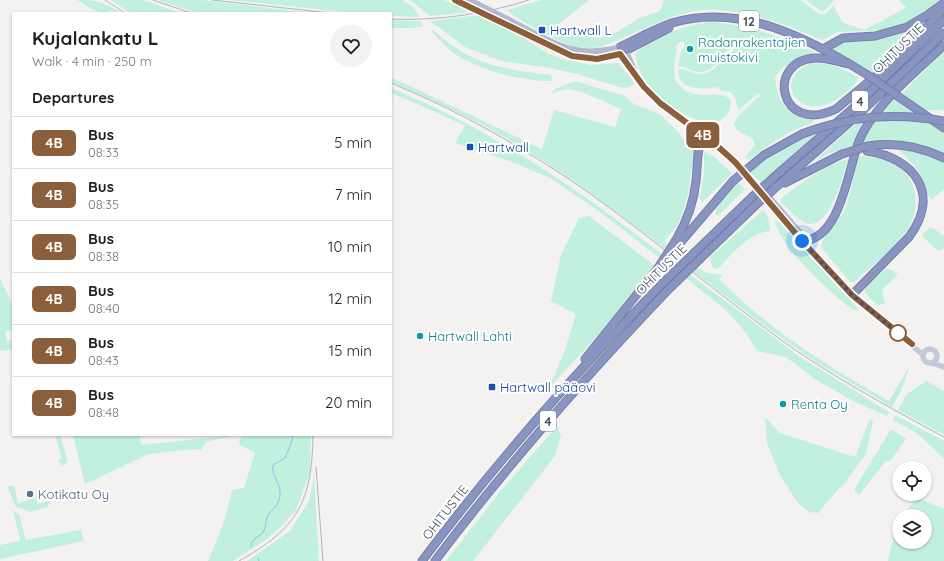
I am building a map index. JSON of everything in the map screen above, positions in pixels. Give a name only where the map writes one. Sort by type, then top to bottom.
[{"type":"highway","points":[[823,49],[843,38],[875,36],[906,27],[929,14],[944,3]]},
{"type":"highway","points":[[849,64],[816,58],[801,61],[789,71],[784,83],[784,94],[789,104],[800,113],[812,116],[826,114],[836,109],[889,65],[944,9]]},
{"type":"highway","name":"12","points":[[622,51],[632,42],[672,23],[691,19],[722,17],[746,20],[773,28],[823,49],[866,74],[944,128]]},
{"type":"highway","name":"12","points":[[622,51],[691,19]]},
{"type":"highway","name":"OHITUSTIE","points":[[422,561],[482,483],[560,391],[663,283],[752,197],[861,100],[944,20]]},
{"type":"highway","name":"OHITUSTIE","points":[[435,561],[508,469],[556,412],[670,288],[758,203],[859,114],[944,33]]},
{"type":"highway","points":[[805,241],[812,240],[821,232],[838,209],[859,141],[872,118],[944,45]]},
{"type":"highway","points":[[560,391],[678,241],[733,181],[764,155],[802,134],[830,124],[870,116],[913,116],[944,121]]},
{"type":"highway","points":[[678,241],[693,201],[698,151],[703,135]]},
{"type":"highway","points":[[774,189],[842,154],[889,144],[908,145],[944,158]]},
{"type":"highway","points":[[852,295],[909,237],[917,226],[922,209],[921,189],[913,173],[899,160],[867,149]]},
{"type":"main road","points":[[455,0],[477,4],[560,45],[576,51],[622,51]]},
{"type":"main road","points":[[468,3],[500,21],[572,56],[597,59],[622,51]]},
{"type":"main road","points":[[622,51],[637,77],[660,103],[703,135],[735,162],[852,295],[912,344],[925,352],[935,350],[937,357],[944,365]]},
{"type":"main road","points":[[925,352],[925,360],[931,363],[944,365]]},
{"type":"main road","points":[[931,363],[937,357]]},
{"type":"green space","points":[[77,0],[100,2],[119,12],[114,12],[112,10],[103,12],[89,8]]},
{"type":"green space","points":[[111,0],[143,0],[177,12],[129,12]]},
{"type":"green space","points":[[158,0],[202,0],[304,12],[193,12]]},
{"type":"green space","points":[[229,0],[402,0],[412,6],[420,17],[392,16],[392,12],[343,12]]},
{"type":"green space","points":[[410,0],[444,0],[472,12],[430,16]]},
{"type":"green space","points":[[541,0],[589,0],[560,23],[559,27],[573,34],[599,38],[615,33],[640,18],[660,11],[664,0],[801,0],[819,14],[827,13],[833,5],[842,22],[864,30],[906,8],[899,0],[941,0],[926,12],[906,23],[881,30],[838,32],[822,40],[791,27],[756,16],[720,10],[702,10],[664,20],[601,47],[579,48],[551,37],[520,20],[507,10]]},
{"type":"green space","points":[[806,0],[834,0],[825,10],[821,11]]},
{"type":"green space","points":[[942,7],[874,74],[830,48],[843,40],[881,37]]},
{"type":"green space","points":[[480,15],[527,40],[547,53],[562,59],[591,65],[618,63],[631,78],[634,84],[627,88],[619,87],[577,74],[551,68],[501,61],[465,47],[430,21]]},
{"type":"green space","points":[[392,20],[420,21],[423,26],[413,28],[392,28]]},
{"type":"green space","points":[[710,22],[740,26],[768,33],[822,56],[798,60],[787,68],[784,66],[775,77],[778,94],[785,107],[797,116],[813,120],[813,123],[786,134],[748,160],[745,157],[755,145],[753,139],[737,130],[734,124],[738,116],[762,93],[757,94],[739,110],[735,98],[731,92],[721,91],[717,87],[698,88],[686,85],[679,76],[678,69],[703,74],[713,70],[726,56],[733,52],[734,48],[726,52],[708,70],[699,72],[678,66],[681,51],[685,46],[684,42],[679,42],[676,46],[677,50],[674,65],[675,80],[682,88],[692,93],[723,96],[731,100],[727,115],[719,121],[709,122],[698,120],[686,115],[675,109],[656,94],[642,75],[635,53],[652,41],[671,32],[700,23]]},
{"type":"green space","points":[[433,30],[461,51],[474,58],[501,67],[551,75],[552,81],[540,81],[505,75],[482,68],[461,58],[449,49],[431,31]]},
{"type":"green space","points":[[944,51],[944,110],[925,110],[902,93]]},
{"type":"green space","points":[[814,63],[837,67],[858,77],[855,84],[845,93],[829,103],[815,107],[804,104],[795,98],[791,88],[793,79],[800,70]]},
{"type":"green space","points":[[392,77],[542,149],[554,110],[615,127],[621,109],[580,91],[568,89],[551,93],[555,89],[575,81],[625,96],[634,104],[661,115],[679,133],[688,147],[694,150],[687,199],[676,227],[665,242],[669,246],[667,250],[589,192],[529,152],[494,131],[436,102],[392,82]]},
{"type":"green space","points":[[392,88],[465,123],[533,162],[598,206],[663,255],[661,259],[600,212],[552,179],[515,163],[455,143],[465,126],[392,93]]},
{"type":"green space","points":[[893,99],[916,114],[880,113]]},
{"type":"green space","points":[[876,118],[925,120],[944,133],[944,156],[923,147],[861,145],[865,135]]},
{"type":"green space","points":[[865,120],[853,145],[827,154],[818,160],[818,158],[859,121]]},
{"type":"green space","points":[[813,133],[817,133],[761,183],[749,171],[778,150]]},
{"type":"green space","points":[[898,149],[918,153],[944,162],[944,189],[931,200],[921,175],[912,163]]},
{"type":"green space","points":[[704,152],[713,156],[732,173],[702,203],[700,198],[704,173]]},
{"type":"green space","points":[[862,156],[884,159],[894,163],[902,170],[909,177],[913,187],[916,197],[916,207],[908,228],[897,243],[854,282],[850,282],[821,247],[826,234],[844,210],[858,158]]},
{"type":"green space","points":[[848,159],[830,209],[824,217],[817,222],[809,224],[801,221],[780,201],[783,197],[821,170]]},
{"type":"green space","points":[[738,183],[745,189],[718,216],[715,214],[717,207]]},
{"type":"green space","points":[[763,210],[769,220],[770,231],[748,240],[717,269],[713,267],[709,258]]},
{"type":"green space","points":[[589,216],[654,265],[602,331],[549,388],[565,350],[576,314],[551,301],[561,255],[579,218]]},
{"type":"green space","points":[[775,220],[779,222],[859,310],[853,310],[832,293],[807,269],[786,243]]},
{"type":"green space","points":[[929,228],[933,228],[944,236],[944,248],[938,251],[923,237],[922,235]]},
{"type":"green space","points":[[696,267],[707,273],[723,275],[719,279],[758,315],[779,331],[843,374],[889,401],[910,365],[901,391],[892,407],[819,364],[766,327],[693,271]]},
{"type":"green space","points":[[887,268],[898,274],[882,290],[885,304],[877,305],[865,293],[865,287]]},
{"type":"green space","points":[[689,274],[800,357],[889,412],[887,416],[853,401],[815,379],[786,357],[757,351],[746,333],[727,311],[686,278]]},
{"type":"green space","points":[[0,278],[12,304],[12,329],[5,332],[7,341],[12,340],[12,349],[5,351],[0,350]]},
{"type":"green space","points":[[926,381],[944,391],[944,435],[898,410],[907,394]]},
{"type":"green space","points":[[895,415],[944,441],[944,459],[918,434],[893,420]]},
{"type":"green space","points":[[765,417],[780,433],[855,457],[870,419],[873,421],[866,454],[842,487],[840,487],[818,513],[809,512],[797,502],[780,475],[767,443]]},
{"type":"green space","points":[[557,426],[561,436],[555,456],[473,561],[446,561],[499,493]]},
{"type":"green space","points":[[891,429],[906,439],[891,460],[885,462],[859,495],[854,490]]},
{"type":"green space","points":[[55,436],[60,436],[68,462],[62,466],[58,460],[62,459]]},
{"type":"green space","points":[[73,436],[140,436],[141,445],[231,436],[206,442],[201,450],[193,449],[149,454],[85,484]]},
{"type":"green space","points":[[242,436],[311,436],[310,472],[296,510],[281,527],[267,539],[233,561],[208,561],[224,522],[232,490],[244,488],[255,453],[240,445],[239,440]]},
{"type":"green space","points":[[314,476],[319,561],[247,561],[290,531],[309,501]]},
{"type":"green space","points":[[7,486],[14,486],[18,503],[36,498],[38,504],[49,501],[50,504],[46,507],[31,512],[16,507]]},
{"type":"green space","points":[[914,501],[924,501],[944,509],[944,561],[888,561],[892,543],[892,549],[932,549],[932,509],[908,509]]},
{"type":"green space","points":[[13,511],[19,514],[26,540],[81,530],[84,541],[0,559],[0,545],[20,541]]},
{"type":"waterway","points":[[251,547],[252,542],[264,531],[268,515],[276,506],[279,499],[280,488],[274,474],[273,465],[285,458],[293,436]]},
{"type":"railway","points":[[105,0],[123,12]]},
{"type":"railway","points":[[153,0],[188,12]]},
{"type":"railway","points":[[212,0],[321,12]]},
{"type":"railway","points":[[392,19],[426,19],[461,16],[529,0]]},
{"type":"railway","points":[[392,83],[467,118],[539,160],[585,190],[797,351],[859,390],[944,437]]},
{"type":"railway","points":[[239,561],[275,537],[298,511],[305,496],[309,478],[313,436]]},
{"type":"railway","points":[[316,467],[323,561]]},
{"type":"bus line","name":"4B","points":[[455,0],[565,54],[584,59],[597,59],[620,54],[644,87],[660,103],[715,144],[735,162],[802,241],[852,295],[912,344]]},
{"type":"place","name":"Hartwall L","points":[[542,30]]},
{"type":"place","name":"Radanrakentajien muistokivi","points":[[690,49]]},
{"type":"place","name":"Hartwall","points":[[470,147]]},
{"type":"place","name":"Hartwall Lahti","points":[[420,336]]},
{"type":"place","name":"Hartwall pääovi","points":[[492,387]]},
{"type":"place","name":"Renta Oy","points":[[783,404]]},
{"type":"place","name":"Kotikatu Oy","points":[[30,494]]},
{"type":"route","points":[[802,241],[852,295],[898,333]]}]
